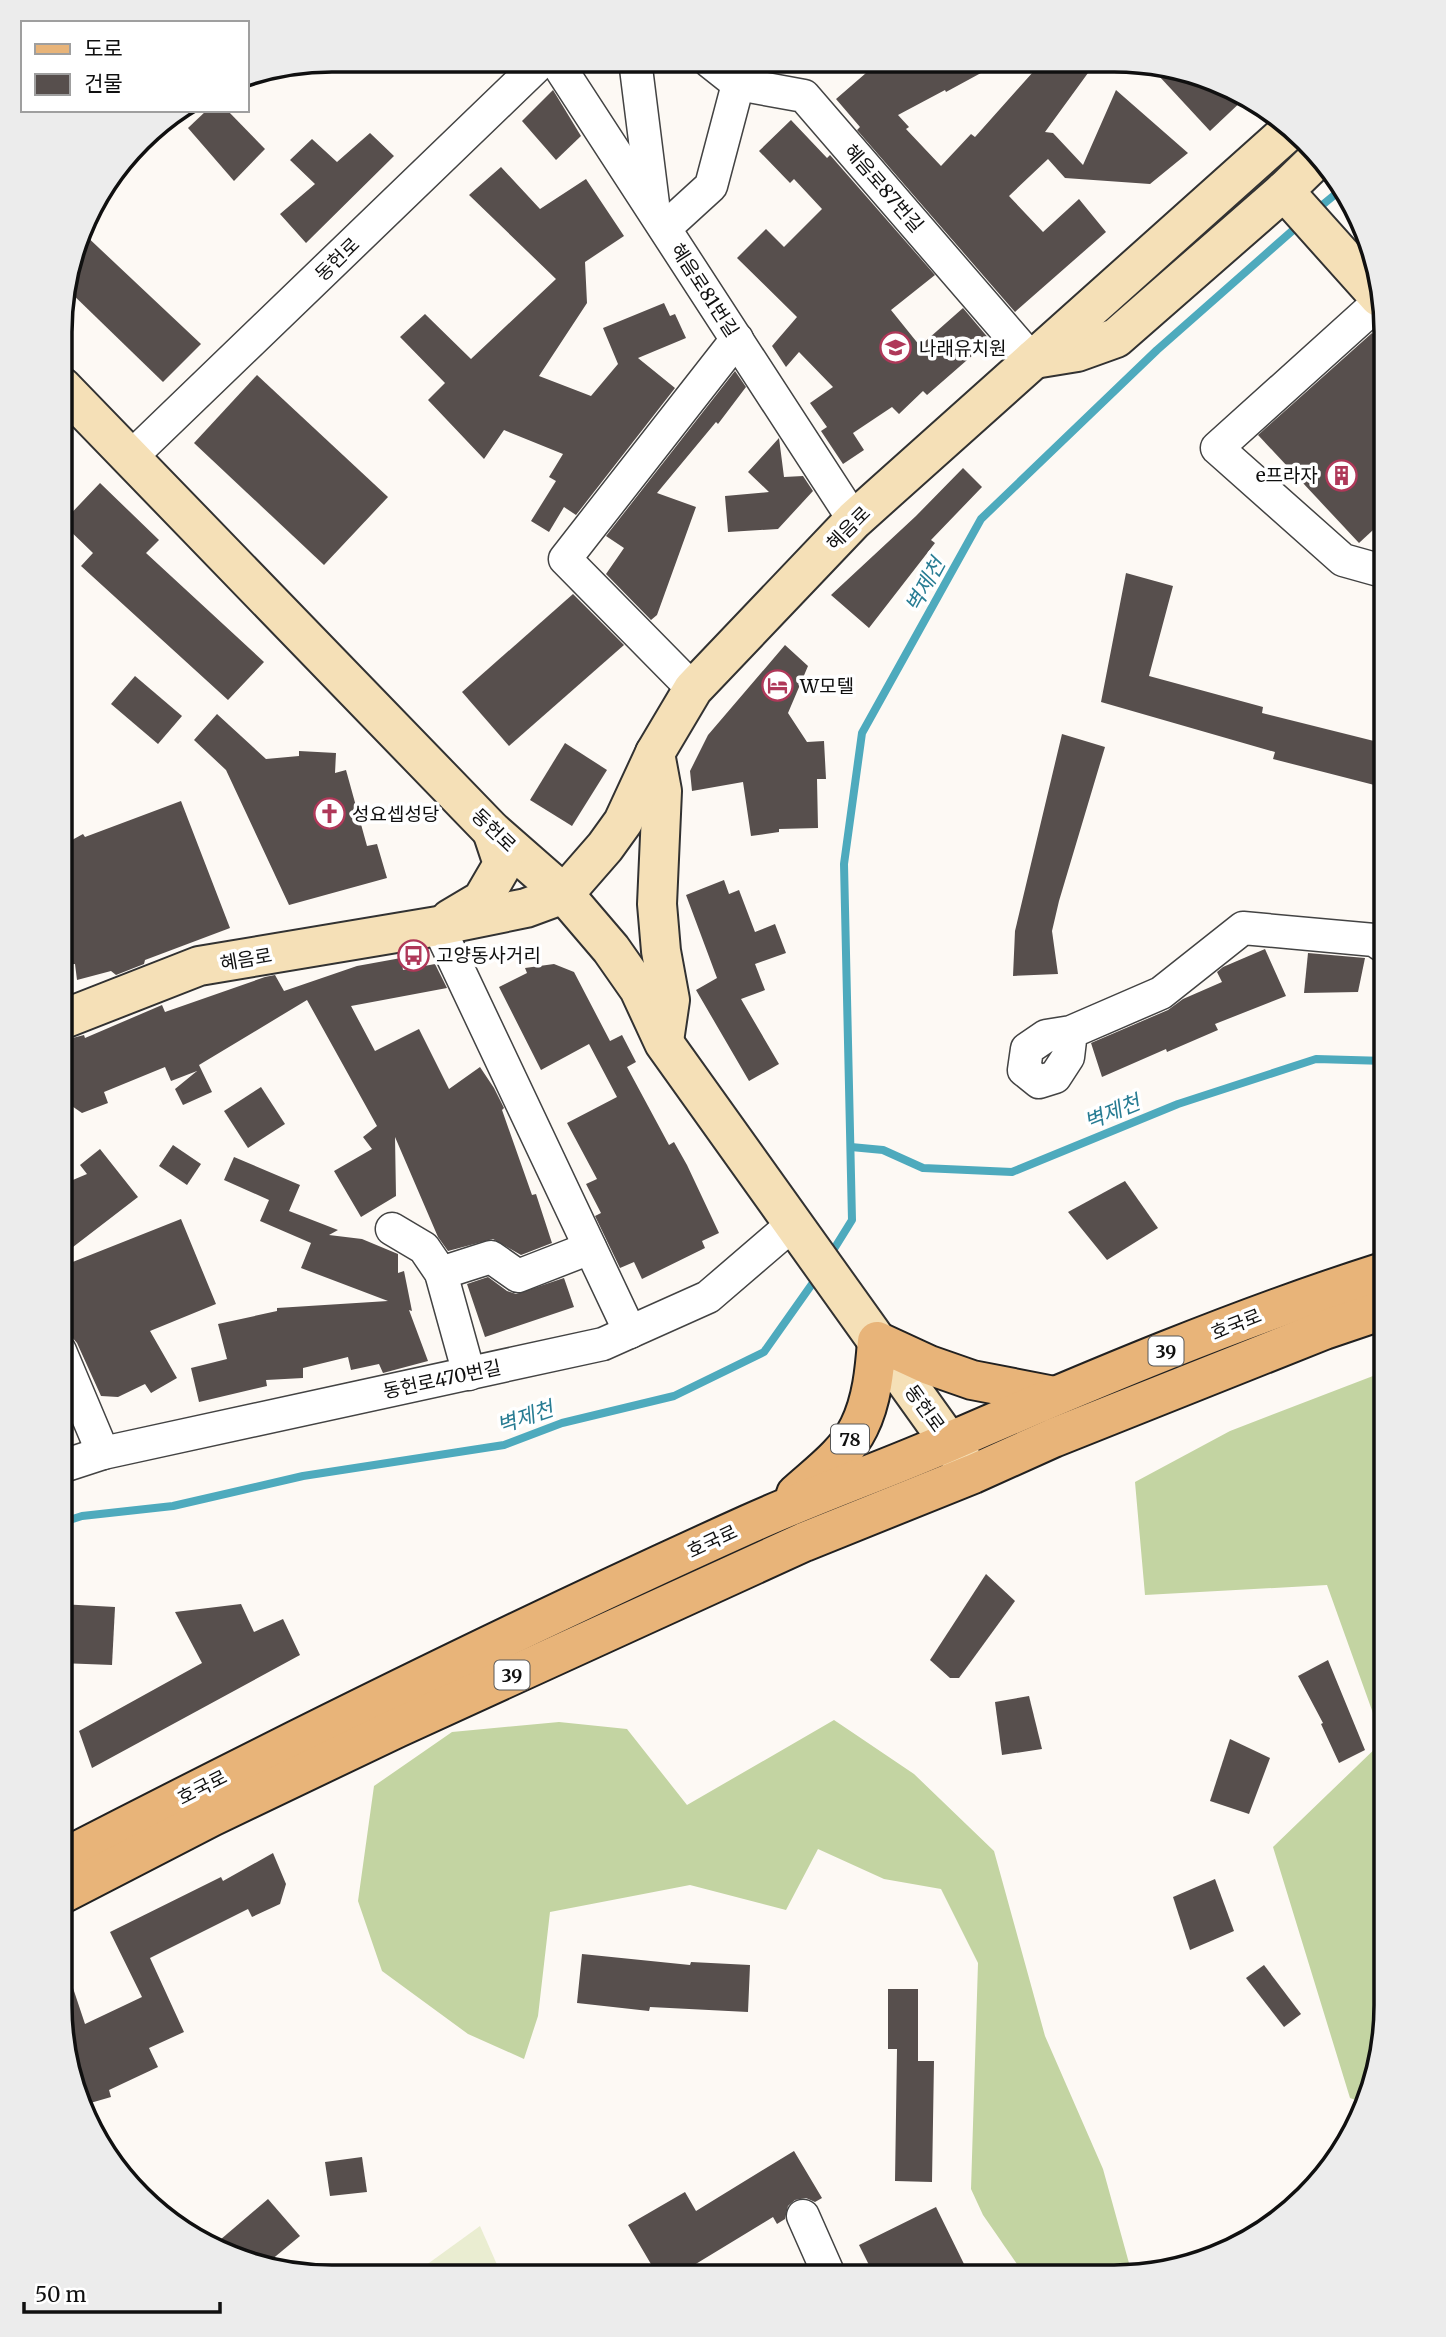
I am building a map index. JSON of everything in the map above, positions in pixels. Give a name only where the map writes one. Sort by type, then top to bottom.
[{"type":"main road","name":"혜음로","points":[[72,1016],[199,966],[438,926],[526,908],[564,894],[624,822],[655,753],[693,689],[854,520],[1284,135]]},
{"type":"main road","points":[[1032,359],[1077,352],[1116,338],[1290,198],[1314,165]]},
{"type":"main road","points":[[1290,198],[1370,288]]},
{"type":"main road","name":"동헌로","points":[[72,397],[492,831],[564,894],[611,949],[639,989],[664,1043],[973,1474]]},
{"type":"main road","points":[[655,753],[662,791],[657,904],[661,951],[670,1000],[664,1043]]},
{"type":"main road","points":[[438,926],[482,900],[503,864],[492,831]]},
{"type":"main road","name":"호국로","points":[[72,1854],[390,1693],[776,1512],[950,1442],[1054,1396],[1308,1296],[1374,1274]]},
{"type":"main road","name":"호국로","points":[[72,1889],[211,1817],[421,1717],[804,1542],[973,1474],[1053,1438],[1311,1335],[1374,1313]]},
{"type":"main road","points":[[877,1341],[929,1365],[972,1380],[1054,1396]]},
{"type":"main road","name":"78","points":[[776,1512],[836,1458],[859,1427],[869,1399],[877,1341]]},
{"type":"street","name":"동헌로","points":[[131,457],[530,72]]},
{"type":"street","name":"혜음로81번길","points":[[563,72],[854,520]]},
{"type":"street","points":[[637,72],[660,220],[711,186],[738,84]]},
{"type":"street","name":"혜음로87번길","points":[[723,72],[738,84],[803,96],[1032,359]]},
{"type":"street","points":[[1372,300],[1217,448],[1343,560],[1374,569]]},
{"type":"street","points":[[693,689],[565,559],[737,340]]},
{"type":"street","points":[[438,926],[630,1332]]},
{"type":"street","points":[[1071,1032],[1161,993],[1243,928],[1374,940]]},
{"type":"street","points":[[392,1229],[424,1248],[442,1273],[469,1374]]},
{"type":"street","name":"동헌로470번길","points":[[72,1463],[103,1453],[603,1344],[708,1297],[800,1233]]},
{"type":"street","points":[[442,1273],[491,1256],[518,1276],[590,1248]]},
{"type":"street","points":[[72,1379],[103,1453]]},
{"type":"street","points":[[803,2216],[825,2265]]},
{"type":"green space","points":[[1374,1376],[1374,1716],[1327,1585],[1145,1595],[1135,1482],[1230,1431]]},
{"type":"green space","points":[[834,1720],[914,1774],[994,1851],[1045,2036],[1103,2169],[1130,2265],[1018,2265],[983,2215],[971,2189],[978,1963],[941,1889],[884,1879],[818,1849],[786,1910],[690,1885],[550,1912],[538,2016],[524,2059],[468,2034],[382,1971],[358,1901],[374,1786],[452,1732],[559,1722],[627,1729],[687,1805]]},
{"type":"green space","points":[[1374,1750],[1374,2022],[1369,2056],[1355,2100],[1350,2098],[1273,1847]]},
{"type":"green space","points":[[480,2226],[497,2265],[426,2265]]},
{"type":"building","points":[[983,72],[898,115],[909,127],[906,129],[941,166],[971,134],[975,137],[1033,72],[1089,72],[1045,132],[1053,133],[1083,165],[1116,90],[1188,153],[1150,184],[1065,178],[1048,159],[1009,196],[1043,232],[1079,199],[1106,232],[1015,312],[857,130],[860,127],[836,99],[866,73]]},
{"type":"building","points":[[1159,76],[1197,86],[1239,104],[1210,131]]},
{"type":"building","points":[[553,90],[581,136],[556,160],[522,121]]},
{"type":"building","points":[[205,112],[229,112],[265,149],[234,181],[188,128]]},
{"type":"building","points":[[791,120],[827,158],[830,155],[935,275],[891,310],[920,346],[963,308],[990,340],[927,395],[923,391],[899,414],[892,407],[853,433],[864,450],[843,464],[821,431],[827,427],[810,403],[833,387],[799,352],[786,367],[772,346],[797,317],[737,258],[766,229],[784,247],[822,209],[794,179],[790,183],[759,151]]},
{"type":"building","points":[[370,133],[394,156],[306,243],[280,214],[315,184],[290,160],[312,139],[337,162]]},
{"type":"building","points":[[501,167],[540,209],[586,179],[624,236],[585,262],[587,303],[539,376],[591,396],[618,364],[603,328],[664,303],[670,316],[675,314],[686,338],[638,358],[675,388],[576,515],[564,507],[549,532],[531,521],[556,481],[549,477],[563,454],[504,430],[484,459],[428,400],[445,383],[400,337],[425,314],[471,359],[556,279],[469,195]]},
{"type":"building","points":[[90,239],[201,344],[163,382],[74,296]]},
{"type":"building","name":"e프라자","points":[[1372,333],[1374,529],[1359,543],[1258,435]]},
{"type":"building","points":[[735,371],[746,387],[718,424],[716,422],[657,493],[696,507],[657,615],[651,620],[606,574],[624,548],[606,536]]},
{"type":"building","points":[[257,375],[388,497],[324,565],[194,443]]},
{"type":"building","points":[[779,438],[784,477],[803,476],[813,491],[778,529],[728,532],[725,496],[769,492],[748,472]]},
{"type":"building","points":[[963,468],[982,487],[931,540],[935,543],[869,628],[831,595]]},
{"type":"building","points":[[100,483],[159,540],[146,553],[264,662],[228,700],[81,566],[93,553],[72,533],[72,512]]},
{"type":"building","points":[[1126,573],[1173,586],[1149,676],[1263,707],[1262,713],[1374,741],[1374,785],[1273,759],[1275,752],[1101,702]]},
{"type":"building","points":[[573,594],[624,645],[509,746],[462,692]]},
{"type":"building","points":[[785,645],[808,666],[788,713],[807,742],[824,741],[826,779],[817,779],[818,828],[779,829],[779,832],[751,836],[743,782],[692,791],[690,771],[708,735]]},
{"type":"building","points":[[135,676],[182,716],[158,744],[111,704]]},
{"type":"building","points":[[217,714],[266,759],[299,756],[299,751],[336,753],[335,773],[346,770],[367,846],[377,844],[387,878],[289,905],[226,770],[194,740]]},
{"type":"building","points":[[1062,734],[1105,747],[1052,931],[1058,974],[1013,976],[1015,931]]},
{"type":"building","points":[[565,743],[607,770],[572,826],[530,800]]},
{"type":"building","points":[[181,801],[230,928],[145,960],[144,964],[116,975],[111,971],[77,980],[75,964],[72,964],[72,840],[83,834],[85,837]]},
{"type":"building","points":[[724,880],[729,894],[739,890],[755,932],[775,924],[786,953],[755,964],[765,990],[741,999],[779,1064],[749,1081],[696,990],[717,978],[686,895]]},
{"type":"building","points":[[1265,949],[1286,996],[1215,1024],[1218,1030],[1102,1077],[1091,1043],[1168,1010],[1183,999],[1222,982],[1217,972],[1223,967]]},
{"type":"building","points":[[1308,953],[1365,958],[1358,992],[1304,993]]},
{"type":"building","points":[[401,958],[403,970],[435,964],[447,988],[351,1006],[375,1051],[419,1029],[449,1089],[480,1067],[504,1108],[502,1110],[532,1195],[536,1194],[552,1243],[521,1255],[493,1239],[448,1251],[438,1237],[395,1137],[396,1196],[361,1217],[334,1171],[372,1149],[363,1137],[377,1126],[307,1000],[199,1065],[212,1092],[183,1105],[175,1089],[197,1071],[171,1081],[165,1067],[104,1092],[108,1103],[82,1113],[72,1106],[72,1038],[84,1035],[85,1038],[162,1005],[165,1012],[265,977],[275,975],[284,991],[357,966]]},
{"type":"building","points":[[554,964],[574,972],[610,1041],[622,1035],[636,1062],[627,1067],[669,1145],[674,1142],[687,1165],[719,1233],[702,1241],[705,1248],[642,1279],[634,1262],[620,1268],[595,1216],[601,1213],[586,1184],[597,1179],[567,1123],[617,1097],[589,1044],[541,1070],[499,987],[527,973],[525,968]]},
{"type":"building","points":[[261,1087],[285,1124],[248,1148],[224,1111]]},
{"type":"building","points":[[173,1145],[201,1164],[187,1185],[159,1166]]},
{"type":"building","points":[[100,1149],[138,1197],[72,1248],[72,1180],[87,1174],[80,1165]]},
{"type":"building","points":[[234,1157],[300,1185],[289,1211],[338,1230],[329,1235],[362,1239],[398,1254],[398,1273],[404,1271],[412,1311],[409,1310],[428,1361],[383,1373],[379,1364],[351,1370],[348,1357],[303,1368],[303,1378],[266,1380],[267,1386],[199,1402],[191,1368],[227,1359],[218,1324],[277,1311],[277,1308],[388,1301],[301,1268],[311,1243],[260,1221],[269,1200],[224,1180]]},
{"type":"building","points":[[1125,1181],[1158,1228],[1107,1260],[1068,1212]]},
{"type":"building","points":[[181,1219],[216,1304],[150,1331],[177,1378],[151,1393],[145,1384],[118,1397],[101,1396],[72,1337],[72,1262]]},
{"type":"building","points":[[488,1277],[507,1291],[516,1294],[564,1278],[574,1307],[485,1337],[467,1284]]},
{"type":"building","points":[[986,1574],[1015,1601],[959,1678],[950,1678],[930,1660]]},
{"type":"building","points":[[241,1604],[254,1632],[283,1619],[300,1655],[92,1768],[79,1731],[202,1663],[175,1612]]},
{"type":"building","points":[[72,1605],[115,1607],[112,1665],[72,1663]]},
{"type":"building","points":[[1328,1660],[1365,1750],[1339,1763],[1321,1724],[1323,1723],[1298,1676]]},
{"type":"building","points":[[1029,1696],[1042,1749],[1002,1755],[995,1702]]},
{"type":"building","points":[[1230,1739],[1270,1758],[1249,1814],[1210,1801]]},
{"type":"building","points":[[273,1853],[286,1884],[280,1904],[252,1917],[248,1909],[150,1958],[184,2032],[149,2048],[158,2067],[109,2090],[111,2097],[91,2103],[74,2039],[72,1985],[85,2024],[142,1997],[110,1932],[221,1877],[223,1881]]},
{"type":"building","points":[[1215,1879],[1234,1931],[1190,1950],[1173,1897]]},
{"type":"building","points":[[582,1954],[690,1965],[691,1962],[750,1965],[748,2012],[650,2007],[649,2011],[577,2003]]},
{"type":"building","points":[[1264,1965],[1301,2014],[1284,2027],[1246,1978]]},
{"type":"building","points":[[888,1989],[918,1989],[918,2061],[934,2061],[932,2182],[895,2181],[897,2049],[888,2049]]},
{"type":"building","points":[[794,2151],[822,2198],[815,2202],[806,2198],[795,2200],[788,2206],[785,2219],[777,2224],[773,2217],[694,2265],[652,2265],[628,2225],[685,2192],[696,2211]]},
{"type":"building","points":[[362,2157],[367,2192],[330,2196],[325,2162]]},
{"type":"building","points":[[268,2199],[300,2236],[273,2258],[221,2240]]},
{"type":"building","points":[[936,2207],[964,2264],[869,2265],[859,2245]]},
{"type":"waterway","name":"벽제천","points":[[1315,211],[1334,195]]},
{"type":"waterway","name":"벽제천","points":[[829,1257],[852,1220],[844,864],[862,733],[981,519],[1157,350],[1300,224]]},
{"type":"waterway","name":"벽제천","points":[[851,1147],[883,1150],[923,1168],[1012,1172],[1178,1104],[1316,1059],[1374,1061]]},
{"type":"waterway","name":"벽제천","points":[[72,1519],[173,1506],[303,1476],[504,1445],[562,1423],[674,1396],[764,1352],[817,1277]]},
{"type":"place","name":"나래유치원","points":[[896,348]]},
{"type":"place","name":"e프라자","points":[[1341,475]]},
{"type":"place","name":"W모텔","points":[[777,686]]},
{"type":"place","name":"성요셉성당","points":[[329,814]]},
{"type":"place","name":"고양동사거리","points":[[413,955]]}]
